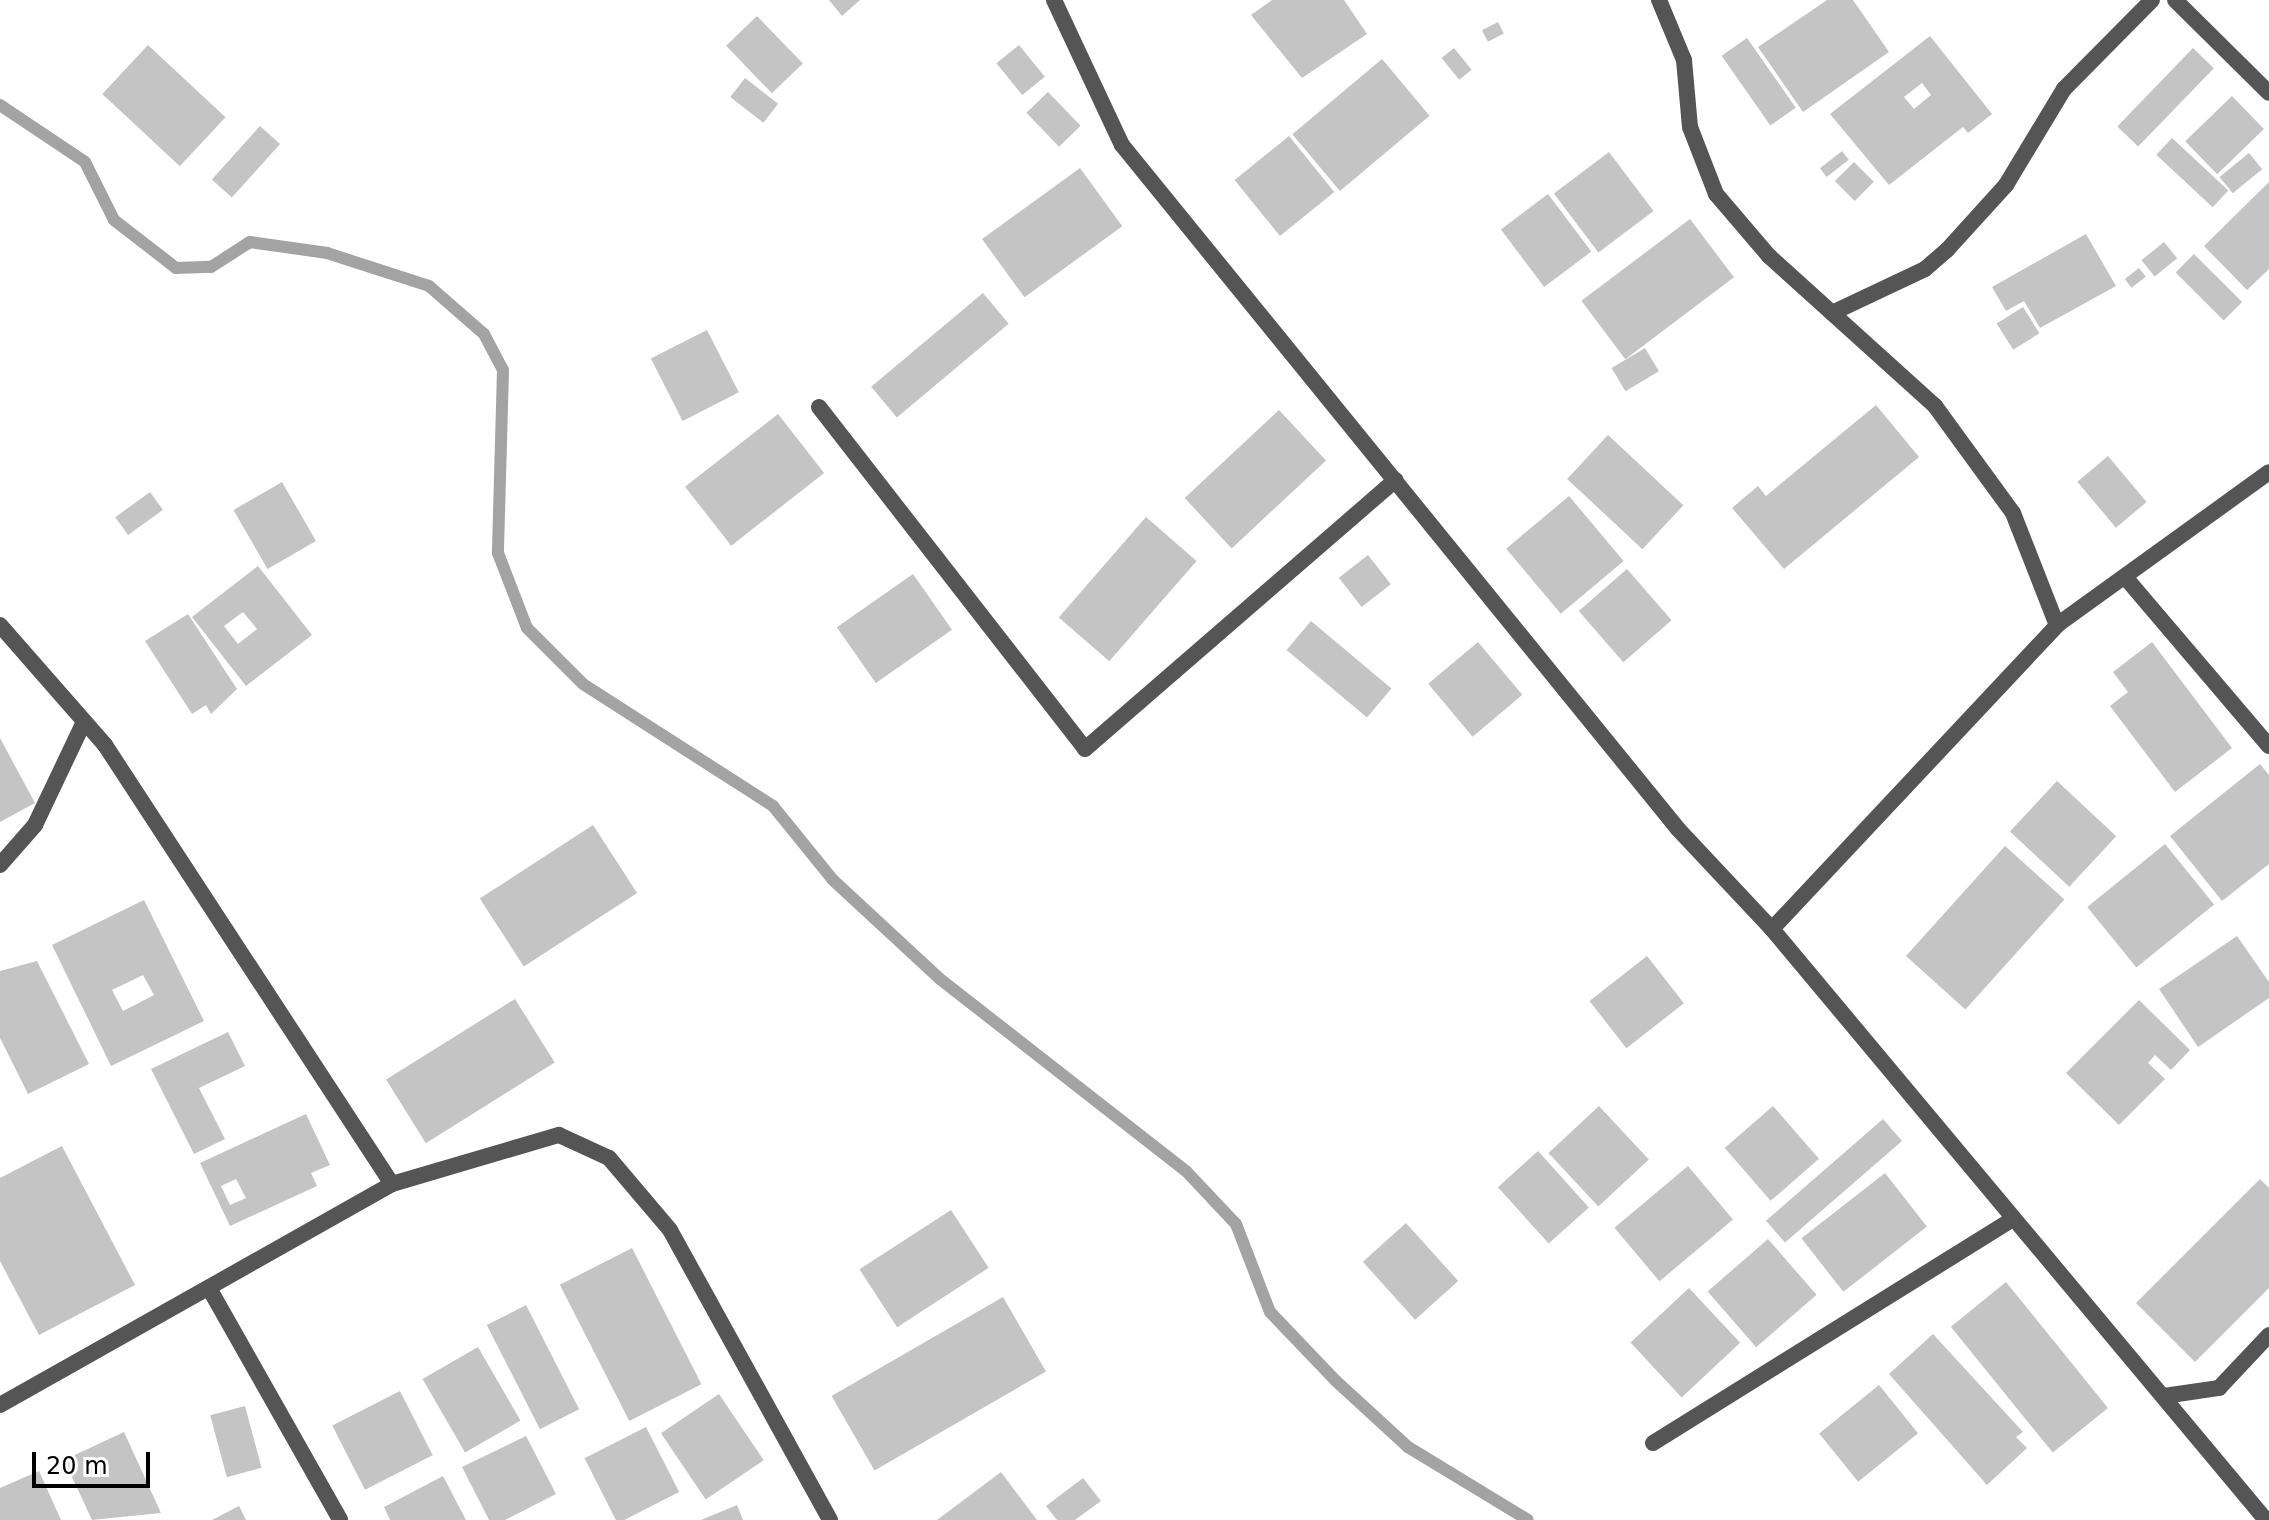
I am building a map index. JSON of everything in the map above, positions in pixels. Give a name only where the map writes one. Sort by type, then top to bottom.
[{"type":"street","points":[[1054,0],[1122,145],[1678,829],[1772,929],[2266,1520]]},
{"type":"street","points":[[1659,0],[1684,60],[1690,127],[1716,194],[1832,313],[1935,406],[2013,513],[2057,625]]},
{"type":"street","points":[[1832,313],[1925,269],[1947,250],[2006,185],[2064,89],[2152,0]]},
{"type":"street","points":[[2175,0],[2269,93]]},
{"type":"street","points":[[819,407],[1085,749],[1396,480]]},
{"type":"street","points":[[1772,929],[2057,625],[2269,472]]},
{"type":"street","points":[[2125,577],[2269,746]]},
{"type":"street","points":[[0,625],[84,722],[392,1184]]},
{"type":"street","points":[[0,865],[35,825],[84,722]]},
{"type":"street","points":[[0,1405],[392,1184],[559,1135],[609,1158],[670,1230],[830,1520]]},
{"type":"street","points":[[1653,1443],[2013,1219]]},
{"type":"street","points":[[209,1288],[340,1520]]},
{"type":"street","points":[[2164,1396],[2219,1388],[2269,1335]]},
{"type":"building","points":[[829,0],[860,0],[842,16]]},
{"type":"building","points":[[1272,0],[1344,0],[1367,34],[1302,78],[1251,15]]},
{"type":"building","points":[[1827,0],[1853,0],[1889,52],[1803,112],[1758,47]]},
{"type":"building","points":[[757,16],[803,63],[772,93],[726,46]]},
{"type":"building","points":[[1498,22],[1504,34],[1488,42],[1482,30]]},
{"type":"building","points":[[1930,36],[1992,114],[1968,133],[1963,127],[1889,185],[1830,114]],"holes":[[[1922,83],[1931,95],[1914,109],[1904,97]]]},
{"type":"building","points":[[1747,38],[1796,108],[1770,125],[1722,56]]},
{"type":"building","points":[[148,45],[226,117],[180,166],[102,94]]},
{"type":"building","points":[[1019,45],[1045,77],[1022,95],[996,63]]},
{"type":"building","points":[[1454,48],[1472,70],[1459,80],[1442,58]]},
{"type":"building","points":[[2193,48],[2214,68],[2138,147],[2117,126]]},
{"type":"building","points":[[1382,59],[1430,116],[1340,191],[1292,134]]},
{"type":"building","points":[[745,78],[778,104],[763,123],[730,97]]},
{"type":"building","points":[[1048,92],[1081,126],[1059,147],[1026,113]]},
{"type":"building","points":[[2232,96],[2264,129],[2217,174],[2185,141]]},
{"type":"building","points":[[260,126],[280,144],[232,198],[212,180]]},
{"type":"building","points":[[1289,136],[1334,192],[1280,236],[1235,180]]},
{"type":"building","points":[[2172,138],[2228,191],[2213,207],[2156,155]]},
{"type":"building","points":[[1842,151],[1849,160],[1827,177],[1820,168]]},
{"type":"building","points":[[1609,152],[1654,211],[1598,253],[1554,194]]},
{"type":"building","points":[[2249,153],[2262,169],[2233,193],[2219,177]]},
{"type":"building","points":[[1854,162],[1874,182],[1855,201],[1835,181]]},
{"type":"building","points":[[1080,168],[1122,226],[1024,297],[982,239]]},
{"type":"building","points":[[2269,182],[2269,269],[2247,290],[2204,246]]},
{"type":"building","points":[[1548,194],[1591,252],[1544,287],[1501,230]]},
{"type":"building","points":[[1690,219],[1734,277],[1625,359],[1581,301]]},
{"type":"building","points":[[2086,234],[2116,286],[2040,328],[2024,301],[2006,311],[1992,287]]},
{"type":"building","points":[[2164,242],[2177,258],[2155,277],[2141,260]]},
{"type":"building","points":[[2194,254],[2242,302],[2224,320],[2176,272]]},
{"type":"building","points":[[2139,268],[2146,277],[2132,288],[2125,279]]},
{"type":"building","points":[[983,293],[1009,324],[897,417],[871,387]]},
{"type":"building","points":[[2023,307],[2039,333],[2013,350],[1997,323]]},
{"type":"building","points":[[707,330],[739,392],[683,421],[651,359]]},
{"type":"building","points":[[1645,348],[1659,371],[1625,391],[1612,368]]},
{"type":"building","points":[[1876,405],[1919,457],[1784,569],[1732,508],[1758,486],[1766,496]]},
{"type":"building","points":[[1279,410],[1326,460],[1232,548],[1185,498]]},
{"type":"building","points":[[778,414],[824,473],[731,546],[685,487]]},
{"type":"building","points":[[1608,435],[1683,505],[1642,549],[1567,479]]},
{"type":"building","points":[[2108,456],[2147,502],[2116,528],[2077,482]]},
{"type":"building","points":[[282,482],[316,541],[268,569],[234,510]]},
{"type":"building","points":[[150,492],[163,510],[128,535],[115,517]]},
{"type":"building","points":[[1569,496],[1624,561],[1561,614],[1506,549]]},
{"type":"building","points":[[1146,517],[1197,561],[1109,661],[1059,617]]},
{"type":"building","points":[[1368,555],[1391,584],[1362,607],[1339,578]]},
{"type":"building","points":[[258,566],[312,635],[246,686],[192,617]],"holes":[[[243,612],[257,629],[238,644],[224,626]]]},
{"type":"building","points":[[1627,569],[1672,620],[1623,662],[1579,611]]},
{"type":"building","points":[[913,574],[952,630],[876,683],[837,627]]},
{"type":"building","points":[[188,614],[237,689],[211,714],[206,705],[192,714],[145,641]]},
{"type":"building","points":[[1311,621],[1391,688],[1367,718],[1287,650]]},
{"type":"building","points":[[1478,642],[1522,695],[1473,737],[1428,684]]},
{"type":"building","points":[[2152,642],[2232,748],[2175,792],[2110,706],[2128,692],[2113,672]]},
{"type":"building","points":[[0,738],[35,803],[0,822]]},
{"type":"building","points":[[2260,764],[2269,775],[2269,864],[2222,901],[2170,836]]},
{"type":"building","points":[[2057,781],[2116,836],[2069,887],[2010,831]]},
{"type":"building","points":[[593,825],[637,893],[524,966],[480,899]]},
{"type":"building","points":[[2165,844],[2214,905],[2136,968],[2087,907]]},
{"type":"building","points":[[2005,846],[2064,900],[1965,1010],[1906,956]]},
{"type":"building","points":[[144,900],[204,1021],[111,1066],[52,945]],"holes":[[[143,975],[154,995],[123,1011],[112,990]]]},
{"type":"building","points":[[2237,936],[2269,982],[2269,998],[2198,1047],[2159,989]]},
{"type":"building","points":[[1647,956],[1684,1003],[1626,1048],[1589,1001]]},
{"type":"building","points":[[37,961],[89,1064],[28,1094],[0,1038],[0,971]]},
{"type":"building","points":[[515,999],[555,1063],[426,1143],[386,1080]]},
{"type":"building","points":[[2139,1000],[2190,1050],[2171,1070],[2155,1055],[2148,1063],[2165,1079],[2119,1125],[2066,1073]]},
{"type":"building","points":[[228,1032],[245,1066],[199,1088],[225,1139],[194,1154],[151,1069]]},
{"type":"building","points":[[1599,1106],[1649,1159],[1598,1206],[1549,1153]]},
{"type":"building","points":[[1773,1106],[1819,1159],[1771,1201],[1725,1148]]},
{"type":"building","points":[[306,1114],[330,1165],[311,1173],[317,1186],[230,1226],[200,1163]],"holes":[[[236,1179],[246,1198],[230,1205],[221,1186]]]},
{"type":"building","points":[[1883,1119],[1902,1141],[1785,1243],[1766,1221]]},
{"type":"building","points":[[62,1146],[135,1285],[39,1335],[0,1261],[0,1178]]},
{"type":"building","points":[[1538,1151],[1589,1207],[1549,1244],[1498,1187]]},
{"type":"building","points":[[1688,1166],[1733,1220],[1659,1281],[1614,1228]]},
{"type":"building","points":[[1885,1173],[1927,1227],[1843,1292],[1801,1238]]},
{"type":"building","points":[[2260,1179],[2269,1188],[2269,1288],[2195,1362],[2136,1303]]},
{"type":"building","points":[[951,1210],[989,1268],[897,1327],[860,1269]]},
{"type":"building","points":[[1406,1223],[1458,1281],[1415,1320],[1363,1262]]},
{"type":"building","points":[[1768,1239],[1817,1295],[1756,1347],[1708,1291]]},
{"type":"building","points":[[632,1248],[701,1384],[629,1421],[560,1285]]},
{"type":"building","points":[[2006,1282],[2108,1408],[2053,1453],[1951,1327]]},
{"type":"building","points":[[1689,1288],[1740,1343],[1682,1397],[1630,1343]]},
{"type":"building","points":[[1003,1297],[1046,1371],[875,1470],[832,1396]]},
{"type":"building","points":[[526,1305],[579,1409],[540,1429],[487,1325]]},
{"type":"building","points":[[1933,1334],[2023,1432],[2016,1437],[2027,1448],[1987,1485],[1889,1374]]},
{"type":"building","points":[[478,1347],[520,1421],[465,1453],[423,1379]]},
{"type":"building","points":[[1879,1385],[1918,1433],[1858,1482],[1819,1433]]},
{"type":"building","points":[[400,1391],[433,1455],[365,1490],[332,1426]]},
{"type":"building","points":[[719,1394],[764,1460],[706,1499],[661,1433]]},
{"type":"building","points":[[245,1406],[262,1468],[227,1477],[210,1415]]},
{"type":"building","points":[[646,1427],[679,1492],[624,1520],[616,1520],[585,1458]]},
{"type":"building","points":[[124,1432],[161,1513],[92,1520],[64,1460]]},
{"type":"building","points":[[526,1436],[556,1494],[505,1520],[489,1520],[462,1467]]},
{"type":"building","points":[[39,1471],[61,1520],[0,1520],[0,1488]]},
{"type":"building","points":[[1001,1472],[1037,1520],[937,1520]]},
{"type":"building","points":[[443,1476],[466,1520],[390,1520],[384,1507]]},
{"type":"building","points":[[1083,1478],[1101,1501],[1075,1520],[1057,1520],[1046,1506]]},
{"type":"building","points":[[737,1505],[743,1520],[701,1520]]},
{"type":"building","points":[[239,1506],[246,1520],[212,1520]]},
{"type":"waterway","points":[[0,105],[85,162],[114,220],[176,268],[211,267],[250,242],[327,253],[429,286],[484,334],[503,370],[498,553],[527,628],[583,684],[773,806],[833,880],[940,979],[1186,1171],[1236,1224],[1270,1312],[1336,1381],[1408,1447],[1528,1520]]}]
